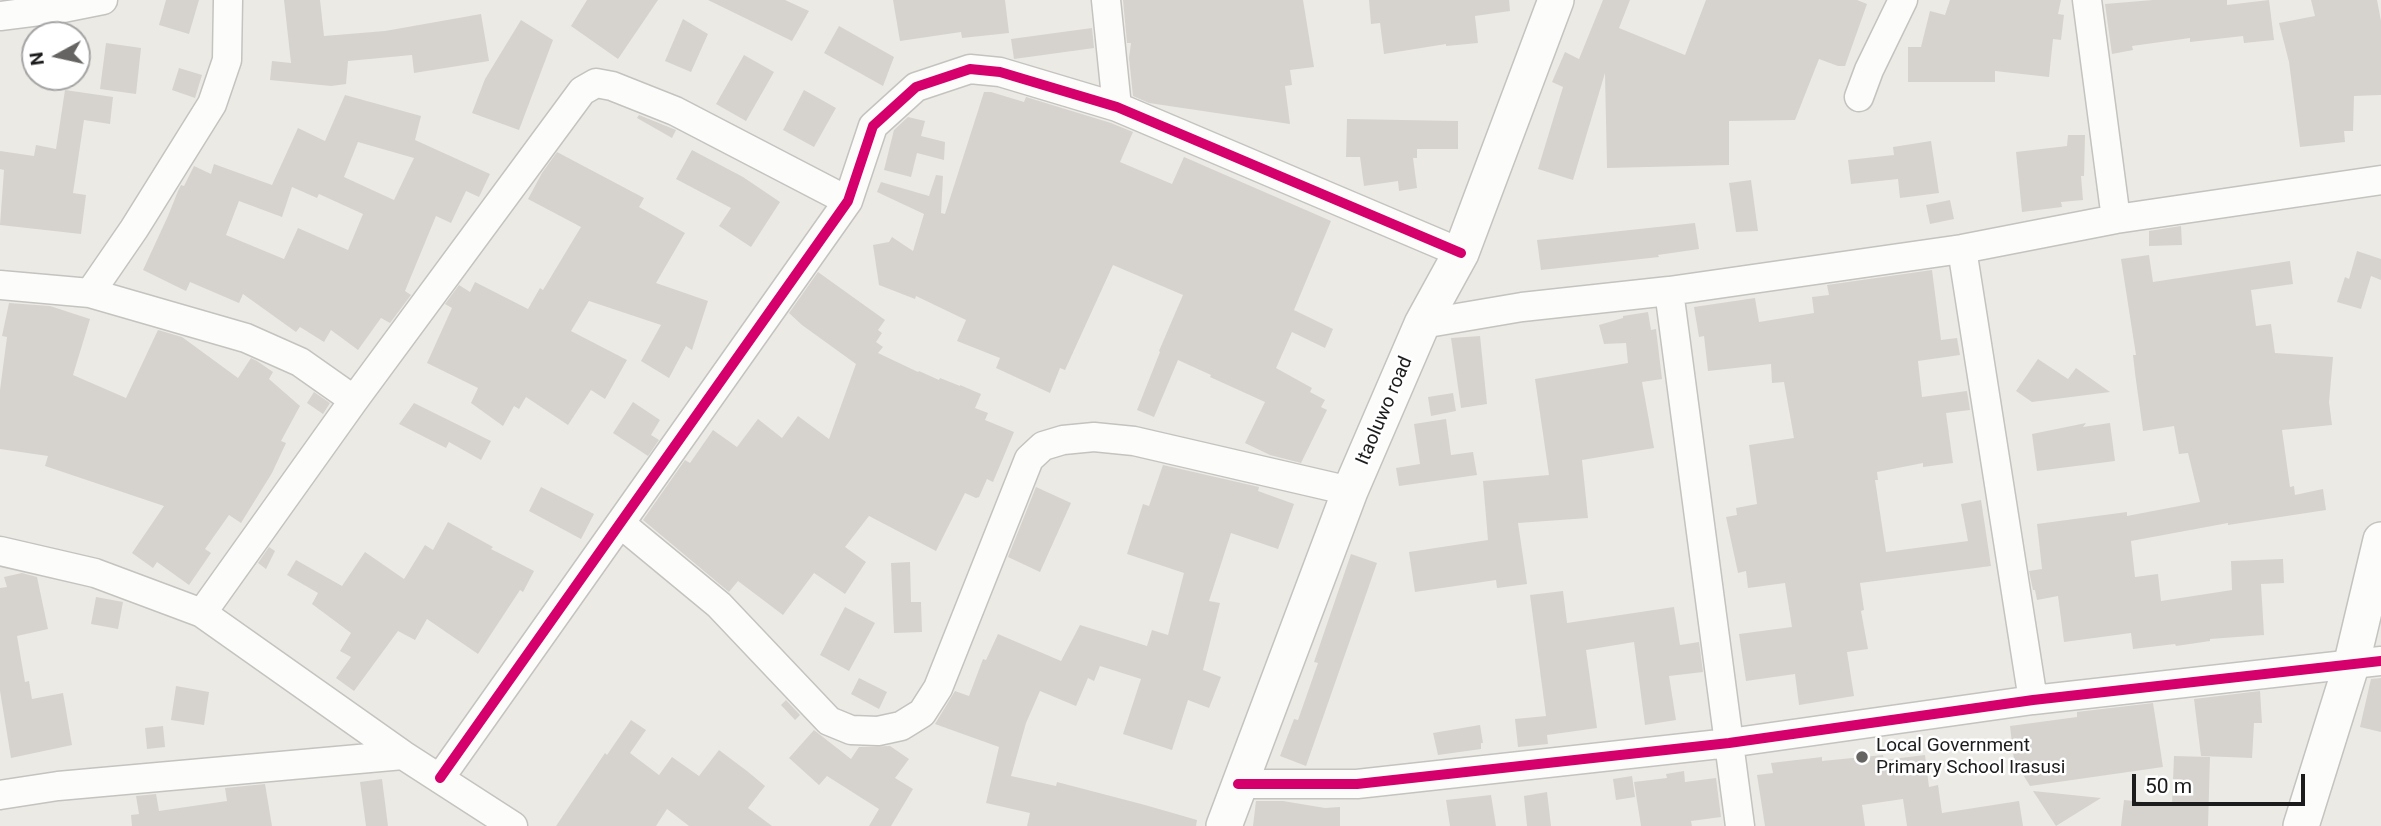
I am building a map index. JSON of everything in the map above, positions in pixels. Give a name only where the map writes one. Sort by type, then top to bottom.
[{"type":"street","points":[[0,16],[103,0]]},
{"type":"street","points":[[90,293],[134,229],[212,104],[227,60],[228,0]]},
{"type":"street","points":[[1106,0],[1117,107]]},
{"type":"street","name":"Itaoluwo road","points":[[1224,826],[1350,491],[1422,324],[1461,253],[1556,0]]},
{"type":"street","points":[[1859,97],[1903,0]]},
{"type":"street","points":[[2087,0],[2116,219]]},
{"type":"street","points":[[440,778],[848,201],[873,126],[916,87],[970,69],[1000,72],[1117,107],[1461,253]]},
{"type":"street","points":[[202,613],[354,400],[582,91],[596,83],[612,86],[675,111],[848,201]]},
{"type":"street","points":[[1422,324],[1522,307],[1669,290],[1962,249],[2116,219],[2381,180]]},
{"type":"street","points":[[1962,249],[2034,700]]},
{"type":"street","points":[[0,285],[90,293],[246,338],[300,362],[354,400]]},
{"type":"street","points":[[1669,290],[1740,826]]},
{"type":"street","points":[[621,524],[719,605],[829,721],[851,730],[878,731],[901,726],[922,713],[937,688],[1029,459],[1043,446],[1063,440],[1094,437],[1134,441],[1350,491]]},
{"type":"street","points":[[2301,826],[2366,663],[2381,540]]},
{"type":"street","points":[[0,551],[95,573],[202,613],[403,755],[513,826]]},
{"type":"street","points":[[1238,784],[1357,784],[1729,743],[2034,700],[2366,663]]},
{"type":"street","points":[[0,795],[58,786],[403,755]]},
{"type":"building","points":[[166,0],[199,0],[189,34],[159,25]]},
{"type":"building","points":[[284,0],[320,0],[324,36],[385,31],[481,14],[489,61],[414,73],[412,55],[348,61],[346,84],[331,86],[270,80],[272,61],[291,63]]},
{"type":"building","points":[[587,0],[658,0],[618,59],[571,26]]},
{"type":"building","points":[[708,0],[785,0],[809,11],[792,41]]},
{"type":"building","points":[[893,0],[1005,0],[1009,33],[962,38],[961,32],[900,41]]},
{"type":"building","points":[[1123,0],[1303,0],[1314,67],[1290,70],[1292,85],[1285,86],[1290,124],[1149,103],[1133,96],[1129,58],[1131,43],[1127,43]]},
{"type":"building","points":[[1369,0],[1509,0],[1510,11],[1475,16],[1478,43],[1446,44],[1384,54],[1380,23],[1371,24]]},
{"type":"building","points":[[1603,0],[1630,0],[1619,28],[1685,55],[1706,0],[1857,0],[1867,4],[1845,66],[1819,59],[1795,120],[1729,121],[1729,165],[1607,168],[1605,73],[1573,180],[1538,169],[1563,87],[1552,82],[1565,52],[1579,59]]},
{"type":"building","points":[[1950,0],[2061,0],[2058,14],[2064,15],[2061,40],[2053,39],[2049,77],[1995,71],[1995,82],[1908,82],[1908,47],[1921,47],[1930,11],[1945,15]]},
{"type":"building","points":[[2153,0],[2227,0],[2227,5],[2269,0],[2274,40],[2244,43],[2243,36],[2190,42],[2190,38],[2132,46],[2133,50],[2112,54],[2105,4]]},
{"type":"building","points":[[2311,0],[2377,0],[2381,21],[2381,95],[2354,96],[2353,131],[2344,131],[2345,142],[2300,147],[2289,62],[2279,23],[2315,16]]},
{"type":"building","points":[[683,19],[708,34],[691,72],[665,61]]},
{"type":"building","points":[[521,20],[553,40],[519,130],[472,113],[485,79]]},
{"type":"building","points":[[839,26],[894,57],[883,86],[824,53]]},
{"type":"building","points":[[1092,28],[1094,48],[1014,59],[1011,39]]},
{"type":"building","points":[[106,43],[141,48],[136,94],[100,89]]},
{"type":"building","points":[[744,55],[774,72],[746,121],[716,104]]},
{"type":"building","points":[[179,68],[202,75],[195,98],[172,90]]},
{"type":"building","points":[[804,90],[836,108],[814,147],[783,130]]},
{"type":"building","points":[[65,91],[113,97],[110,124],[84,120],[73,193],[86,195],[81,234],[0,225],[4,170],[0,169],[0,151],[34,156],[36,145],[56,149]]},
{"type":"building","points":[[984,92],[1024,102],[1026,97],[1133,132],[1120,162],[1172,184],[1184,157],[1331,221],[1294,310],[1333,329],[1325,348],[1292,332],[1276,368],[1312,388],[1310,392],[1325,400],[1321,407],[1327,410],[1301,463],[1270,455],[1245,443],[1265,402],[1178,360],[1154,417],[1137,410],[1183,295],[1113,265],[1065,370],[1060,368],[1050,393],[996,368],[1000,358],[957,341],[966,320],[916,296],[915,299],[879,285],[873,245],[889,242],[892,237],[913,251],[924,214],[877,192],[881,182],[929,196],[936,175],[943,176],[941,213],[945,214]]},
{"type":"building","points":[[345,95],[421,116],[415,140],[490,174],[479,197],[466,191],[451,223],[436,216],[405,291],[411,295],[390,323],[381,318],[358,350],[331,330],[324,342],[300,327],[296,332],[243,294],[239,303],[190,282],[186,291],[143,270],[178,191],[181,185],[184,186],[194,166],[211,174],[214,164],[272,185],[298,128],[325,141]],"holes":[[[358,142],[414,158],[394,200],[344,177]],[[292,187],[317,198],[319,194],[363,214],[348,250],[298,228],[284,259],[226,235],[239,201],[282,217]]]},
{"type":"building","points":[[639,115],[676,130],[672,138],[637,118]]},
{"type":"building","points":[[908,117],[925,121],[921,136],[945,142],[944,160],[917,153],[911,177],[884,170],[894,130]]},
{"type":"building","points":[[1347,119],[1458,121],[1458,149],[1417,149],[1417,158],[1413,158],[1417,188],[1399,191],[1398,181],[1364,186],[1360,157],[1346,157]]},
{"type":"building","points":[[2068,135],[2085,135],[2084,176],[2081,176],[2083,200],[2061,202],[2062,207],[2022,212],[2016,152],[2067,146]]},
{"type":"building","points":[[1931,141],[1939,193],[1900,198],[1898,179],[1851,184],[1848,160],[1894,155],[1893,147]]},
{"type":"building","points":[[692,150],[743,177],[780,202],[751,247],[719,226],[731,208],[676,179]]},
{"type":"building","points":[[557,152],[644,198],[639,207],[685,233],[656,283],[708,301],[692,350],[686,346],[669,378],[641,361],[661,325],[589,301],[571,331],[627,360],[605,399],[591,390],[568,425],[526,397],[519,409],[514,406],[503,426],[471,403],[478,388],[427,363],[452,308],[445,304],[459,285],[470,292],[475,282],[528,309],[540,288],[543,290],[581,227],[528,199]]},
{"type":"building","points":[[1751,180],[1758,231],[1736,232],[1729,183]]},
{"type":"building","points":[[1950,200],[1954,219],[1930,224],[1926,205]]},
{"type":"building","points":[[1695,223],[1699,249],[1658,255],[1659,257],[1541,270],[1537,240]]},
{"type":"building","points":[[2181,226],[2182,245],[2149,246],[2149,231]]},
{"type":"building","points":[[2357,251],[2381,259],[2381,280],[2371,276],[2361,309],[2337,302],[2345,277],[2349,279]]},
{"type":"building","points":[[2149,255],[2153,282],[2290,261],[2293,284],[2251,290],[2256,326],[2271,324],[2275,353],[2333,357],[2329,402],[2332,425],[2282,430],[2290,487],[2294,486],[2295,495],[2323,489],[2326,510],[2228,523],[2131,541],[2135,577],[2158,574],[2161,601],[2232,590],[2231,561],[2283,559],[2284,583],[2261,584],[2264,635],[2133,649],[2131,633],[2064,642],[2058,596],[2037,600],[2033,590],[2029,571],[2042,569],[2037,524],[2127,512],[2127,516],[2200,502],[2188,453],[2179,454],[2174,426],[2143,431],[2133,355],[2136,355],[2121,259]]},
{"type":"building","points":[[1932,270],[1941,340],[1957,338],[1960,355],[1918,361],[1922,397],[1967,391],[1970,410],[1946,413],[1953,463],[1923,467],[1923,463],[1877,472],[1878,480],[1875,480],[1886,552],[1968,541],[1961,504],[1981,500],[1991,566],[1860,583],[1864,610],[1861,611],[1868,649],[1847,652],[1854,696],[1799,705],[1795,674],[1746,681],[1739,634],[1792,627],[1785,583],[1748,588],[1746,571],[1738,573],[1726,517],[1737,515],[1736,508],[1757,504],[1749,445],[1794,438],[1784,382],[1772,383],[1771,364],[1708,371],[1704,336],[1699,337],[1694,307],[1755,298],[1759,322],[1814,313],[1812,297],[1829,295],[1827,285]]},
{"type":"building","points":[[818,272],[885,320],[878,330],[882,333],[876,342],[883,347],[878,353],[918,372],[981,394],[975,408],[988,413],[985,420],[1014,432],[993,482],[987,479],[979,497],[965,493],[936,551],[869,516],[845,547],[866,562],[845,594],[814,573],[783,615],[738,581],[729,592],[643,520],[685,460],[690,463],[713,430],[737,447],[758,419],[782,438],[798,416],[829,439],[856,364],[789,313]]},
{"type":"building","points":[[9,303],[50,306],[90,319],[73,375],[126,398],[158,330],[182,337],[238,378],[251,358],[257,361],[273,372],[269,379],[300,406],[281,441],[286,443],[272,473],[241,523],[229,515],[205,549],[211,553],[189,585],[157,562],[153,568],[132,553],[164,506],[45,466],[48,456],[0,449],[0,390],[7,337],[2,336]]},
{"type":"building","points":[[1648,312],[1651,330],[1656,329],[1662,379],[1642,382],[1654,448],[1582,460],[1588,518],[1518,523],[1527,584],[1497,588],[1496,580],[1415,592],[1409,552],[1488,540],[1483,481],[1549,475],[1535,379],[1628,363],[1626,343],[1604,344],[1599,325],[1623,316]]},
{"type":"building","points":[[1480,336],[1487,404],[1461,408],[1451,338]]},
{"type":"building","points":[[2038,359],[2068,379],[2076,368],[2110,392],[2032,402],[2016,391]]},
{"type":"building","points":[[314,392],[330,403],[323,414],[307,403]]},
{"type":"building","points":[[1453,393],[1456,411],[1431,416],[1428,397]]},
{"type":"building","points":[[633,402],[660,420],[651,435],[659,440],[648,456],[613,433]]},
{"type":"building","points":[[414,403],[491,441],[481,460],[449,442],[446,448],[399,424]]},
{"type":"building","points":[[1446,419],[1451,455],[1473,452],[1477,475],[1399,486],[1396,468],[1420,464],[1414,424]]},
{"type":"building","points":[[2086,423],[2083,427],[2110,423],[2115,461],[2037,471],[2032,434]]},
{"type":"building","points":[[1163,465],[1259,487],[1258,491],[1294,504],[1278,549],[1231,533],[1209,601],[1220,603],[1203,670],[1221,677],[1209,708],[1188,700],[1172,750],[1123,734],[1141,679],[1100,666],[1094,681],[1088,678],[1076,706],[1040,691],[1026,723],[1011,776],[1056,786],[1057,782],[1145,805],[1197,820],[1196,826],[1027,826],[1030,813],[986,803],[999,747],[935,724],[955,691],[969,696],[983,659],[986,660],[998,634],[1061,661],[1080,625],[1147,646],[1152,630],[1168,635],[1184,573],[1127,554],[1143,504],[1149,506]]},
{"type":"building","points":[[541,487],[594,514],[581,539],[529,511]]},
{"type":"building","points":[[1036,487],[1071,503],[1040,572],[1008,557]]},
{"type":"building","points":[[448,522],[493,547],[491,549],[534,571],[523,592],[520,590],[478,654],[427,619],[415,640],[398,631],[354,691],[336,678],[351,657],[340,651],[351,633],[312,604],[318,593],[287,575],[296,560],[342,586],[365,552],[404,579],[425,545],[433,550]]},
{"type":"building","points":[[269,547],[275,551],[266,569],[258,563]]},
{"type":"building","points":[[1351,554],[1377,563],[1306,766],[1280,756],[1294,719],[1298,720],[1318,663],[1314,662]]},
{"type":"building","points":[[910,562],[911,602],[921,602],[922,632],[894,633],[891,563]]},
{"type":"building","points":[[22,573],[37,577],[48,629],[17,636],[25,682],[29,681],[32,699],[63,693],[72,745],[11,758],[0,691],[0,588],[7,587],[4,577]]},
{"type":"building","points":[[1563,591],[1567,623],[1674,607],[1680,645],[1699,642],[1703,672],[1669,676],[1676,720],[1645,725],[1634,642],[1586,650],[1597,728],[1547,735],[1548,744],[1518,747],[1515,719],[1546,716],[1530,595]]},
{"type":"building","points":[[96,597],[123,602],[118,629],[91,624]]},
{"type":"building","points":[[845,607],[875,623],[849,671],[820,655]]},
{"type":"building","points":[[859,678],[887,692],[879,709],[851,694]]},
{"type":"building","points":[[2381,678],[2381,732],[2360,727],[2371,679]]},
{"type":"building","points":[[176,686],[209,692],[204,725],[171,720]]},
{"type":"building","points":[[2260,691],[2262,723],[2254,723],[2252,758],[2201,756],[2194,699]]},
{"type":"building","points":[[786,700],[800,715],[795,720],[781,705]]},
{"type":"building","points":[[2153,703],[2163,767],[2030,786],[2014,760],[2010,726],[2077,717],[2077,712]]},
{"type":"building","points":[[631,720],[646,730],[630,753],[659,775],[672,757],[699,776],[719,750],[747,771],[765,786],[748,808],[772,826],[689,826],[667,809],[656,826],[556,826],[605,753],[607,755]]},
{"type":"building","points":[[1480,725],[1483,743],[1481,749],[1438,755],[1433,733]]},
{"type":"building","points":[[163,726],[165,747],[147,749],[145,728]]},
{"type":"building","points":[[814,730],[851,759],[859,747],[890,746],[909,759],[895,778],[913,789],[891,826],[869,826],[879,809],[827,776],[819,785],[789,758]]},
{"type":"building","points":[[1883,755],[1884,760],[1925,755],[1929,787],[1938,785],[1942,813],[2019,801],[2023,826],[1907,826],[1903,799],[1862,805],[1865,826],[1765,826],[1757,775],[1773,773],[1771,763],[1822,757],[1822,761]]},
{"type":"building","points":[[2174,756],[2210,757],[2208,826],[2121,826],[2124,800],[2172,805]]},
{"type":"building","points":[[1684,771],[1685,782],[1716,778],[1721,817],[1691,821],[1692,826],[1641,826],[1634,782],[1667,778],[1666,774]]},
{"type":"building","points":[[1632,776],[1635,797],[1616,800],[1613,779]]},
{"type":"building","points":[[382,779],[388,826],[366,826],[360,782]]},
{"type":"building","points":[[265,784],[272,826],[132,826],[131,815],[139,814],[136,796],[156,794],[159,811],[227,801],[225,788]]},
{"type":"building","points":[[2033,791],[2101,798],[2056,826]]},
{"type":"building","points":[[1547,792],[1551,826],[1527,826],[1524,796]]},
{"type":"building","points":[[1491,795],[1496,826],[1450,826],[1446,800]]},
{"type":"building","points":[[1256,801],[1340,807],[1340,826],[1253,826]]},
{"type":"cycle path","points":[[440,778],[848,201],[873,126],[916,87],[970,69],[1000,72],[1117,107],[1461,253]]},
{"type":"cycle path","points":[[1238,784],[1357,784],[1729,743],[2033,700],[2381,661]]},
{"type":"place","name":"Local Government Primary School Irasusi","points":[[1862,757]]}]
